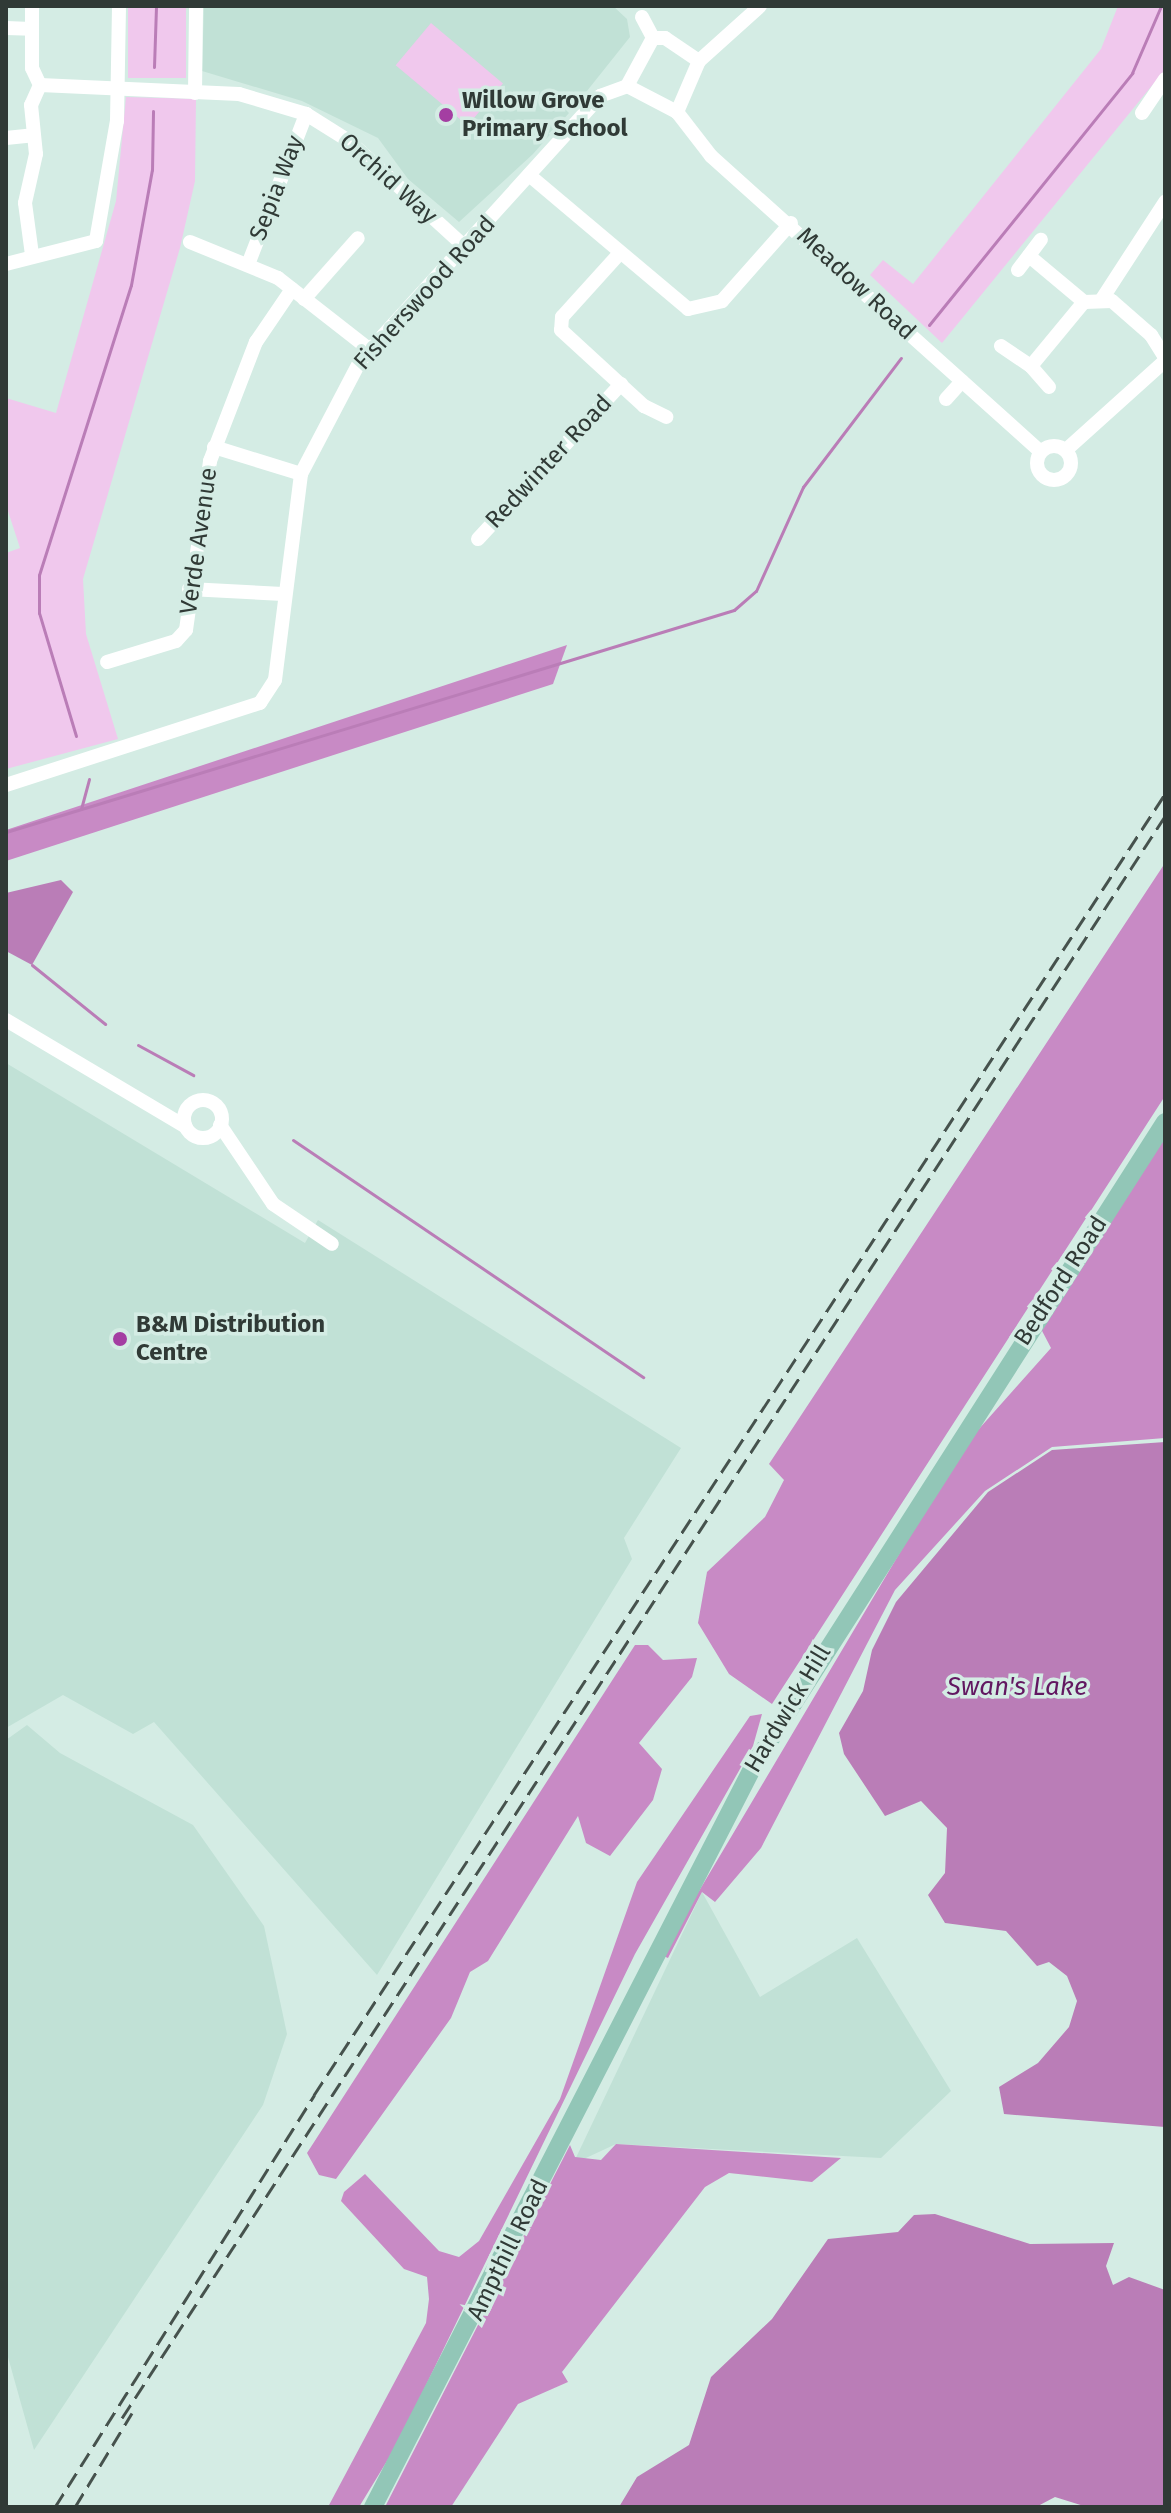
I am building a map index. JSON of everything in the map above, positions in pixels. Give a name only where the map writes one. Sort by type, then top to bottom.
[{"type":"main road","name":"Bedford Road","points":[[957,1439],[1165,1122]]},
{"type":"main road","name":"Hardwick Hill","points":[[635,1989],[775,1730],[957,1439]]},
{"type":"main road","name":"Ampthill Road","points":[[373,2507],[635,1989]]},
{"type":"street","points":[[32,6],[31,29],[40,85],[31,105],[33,135],[25,220],[32,255]]},
{"type":"street","points":[[195,93],[196,6]]},
{"type":"street","points":[[653,38],[627,86],[677,112],[699,61],[760,6]]},
{"type":"street","points":[[6,264],[96,241],[110,170],[118,90],[119,8]]},
{"type":"street","points":[[642,17],[653,38]]},
{"type":"street","points":[[6,28],[31,29]]},
{"type":"street","points":[[653,38],[665,38],[699,61]]},
{"type":"street","points":[[1142,113],[1160,98],[1165,79]]},
{"type":"street","name":"Orchid Way","points":[[40,85],[239,94],[306,114],[375,163],[465,247]]},
{"type":"street","name":"Fisherswood Road","points":[[6,785],[260,703],[275,680],[283,594],[301,474],[370,350],[600,96],[627,86]]},
{"type":"street","name":"Meadow Road","points":[[677,112],[711,156],[787,228],[1041,452],[1039,471],[1055,480],[1070,468],[1066,450]]},
{"type":"street","name":"Sepia Way","points":[[249,262],[306,114]]},
{"type":"street","points":[[6,138],[33,135]]},
{"type":"street","points":[[529,175],[678,305],[706,309],[787,228]]},
{"type":"street","points":[[1102,299],[1165,202]]},
{"type":"street","points":[[304,299],[358,238]]},
{"type":"street","points":[[1018,270],[1041,240]]},
{"type":"street","points":[[190,242],[249,262],[292,289],[370,350]]},
{"type":"street","points":[[620,256],[562,317],[561,330],[621,384],[667,417]]},
{"type":"street","points":[[1029,256],[1084,302]]},
{"type":"street","name":"Verde Avenue","points":[[107,662],[176,641],[186,630],[189,589],[214,447],[256,342],[292,289]]},
{"type":"street","points":[[1031,366],[1084,302],[1102,299],[1151,335],[1165,359],[1066,450],[1041,452]]},
{"type":"street","points":[[1001,346],[1031,366],[1049,387]]},
{"type":"street","points":[[946,399],[962,381]]},
{"type":"street","name":"Redwinter Road","points":[[478,539],[621,384]]},
{"type":"street","points":[[214,447],[301,474]]},
{"type":"street","points":[[189,589],[283,594]]},
{"type":"street","points":[[6,1020],[186,1127],[240,1150]]},
{"type":"street","points":[[153,1108],[213,1103],[220,1125],[240,1150],[273,1204],[332,1244]]},
{"type":"street","points":[[186,1127],[189,1104]]},
{"type":"street","points":[[207,1137],[220,1125]]},
{"type":"shaded area","points":[[128,6],[186,6],[186,78],[128,78]]},
{"type":"shaded area","name":"Willow Grove Primary School","points":[[204,6],[613,6],[627,19],[630,37],[575,106],[567,98],[560,104],[569,113],[533,154],[459,222],[408,179],[378,138],[302,101],[202,71]]},
{"type":"shaded area","points":[[1118,6],[1165,6],[1163,72],[942,343],[870,275],[883,260],[913,284],[1101,49]]},
{"type":"shaded area","points":[[431,23],[503,83],[468,126],[396,65]]},
{"type":"shaded area","points":[[126,97],[196,99],[195,181],[180,248],[83,579],[86,634],[118,739],[6,769],[6,553],[20,548],[6,505],[6,398],[56,413],[116,201]]},
{"type":"shaded area","points":[[567,645],[553,684],[6,861],[6,830]]},
{"type":"shaded area","points":[[1165,863],[1165,1096],[772,1704],[729,1674],[698,1623],[707,1572],[765,1517],[784,1480],[769,1464]]},
{"type":"shaded area","points":[[6,1063],[305,1243],[318,1220],[681,1448],[624,1538],[632,1559],[377,1975],[154,1722],[133,1734],[63,1695],[6,1728]]},
{"type":"shaded area","points":[[1165,1137],[1165,1438],[1052,1447],[985,1491],[895,1590],[761,1848],[715,1902],[702,1892],[668,1958],[661,1955],[962,1448],[1051,1348],[1040,1327]]},
{"type":"shaded area","points":[[635,1645],[648,1645],[663,1660],[697,1658],[692,1677],[639,1743],[662,1769],[653,1800],[610,1856],[586,1843],[578,1816],[488,1961],[470,1972],[451,2018],[336,2179],[319,2175],[307,2153]]},
{"type":"shaded area","points":[[762,1714],[753,1746],[635,1954],[398,2443],[359,2507],[328,2507],[426,2323],[429,2299],[427,2277],[404,2269],[341,2201],[344,2192],[365,2174],[439,2251],[459,2257],[479,2241],[560,2099],[637,1882],[750,1716]]},
{"type":"shaded area","points":[[27,1725],[60,1753],[193,1825],[264,1926],[287,2034],[263,2105],[34,2450],[6,2350],[6,1740]]},
{"type":"shaded area","points":[[702,1892],[760,1997],[857,1938],[951,2091],[881,2158],[616,2144],[573,2164]]},
{"type":"shaded area","points":[[616,2144],[841,2158],[812,2182],[729,2173],[705,2187],[562,2372],[568,2382],[518,2404],[451,2507],[385,2507],[570,2145],[575,2157],[601,2160]]},
{"type":"water","points":[[61,880],[73,892],[32,965],[6,951],[6,893]]},
{"type":"water","name":"Swan's Lake","points":[[1165,1442],[1165,2127],[1004,2114],[999,2087],[1038,2063],[1069,2027],[1077,2001],[1067,1976],[1049,1962],[1037,1966],[1006,1931],[945,1923],[928,1895],[945,1873],[947,1828],[921,1801],[885,1816],[844,1754],[839,1733],[863,1691],[872,1650],[896,1602],[988,1492],[1052,1450]]},
{"type":"water","points":[[935,2214],[1030,2244],[1114,2243],[1106,2266],[1113,2285],[1129,2277],[1165,2290],[1165,2507],[1087,2507],[1055,2497],[1036,2507],[619,2507],[637,2477],[689,2445],[711,2377],[772,2319],[828,2239],[898,2232],[914,2215]]},
{"type":"waterway","points":[[154,67],[156,6]]},
{"type":"waterway","points":[[929,325],[1132,73],[1161,6]]},
{"type":"waterway","points":[[76,736],[39,613],[39,575],[131,285],[152,170],[153,111]]},
{"type":"waterway","points":[[6,832],[734,610],[756,591],[803,487],[901,358]]},
{"type":"waterway","points":[[81,809],[89,779]]},
{"type":"waterway","points":[[32,965],[105,1024]]},
{"type":"waterway","points":[[138,1045],[193,1075]]},
{"type":"waterway","points":[[293,1140],[643,1377]]},
{"type":"railway","points":[[55,2507],[314,2095],[1165,794]]},
{"type":"railway","points":[[122,2418],[1165,816]]},
{"type":"railway","points":[[75,2507],[132,2413]]},
{"type":"place","name":"Willow Grove Primary School","points":[[446,115]]},
{"type":"place","name":"B&M Distribution Centre","points":[[120,1339]]}]
